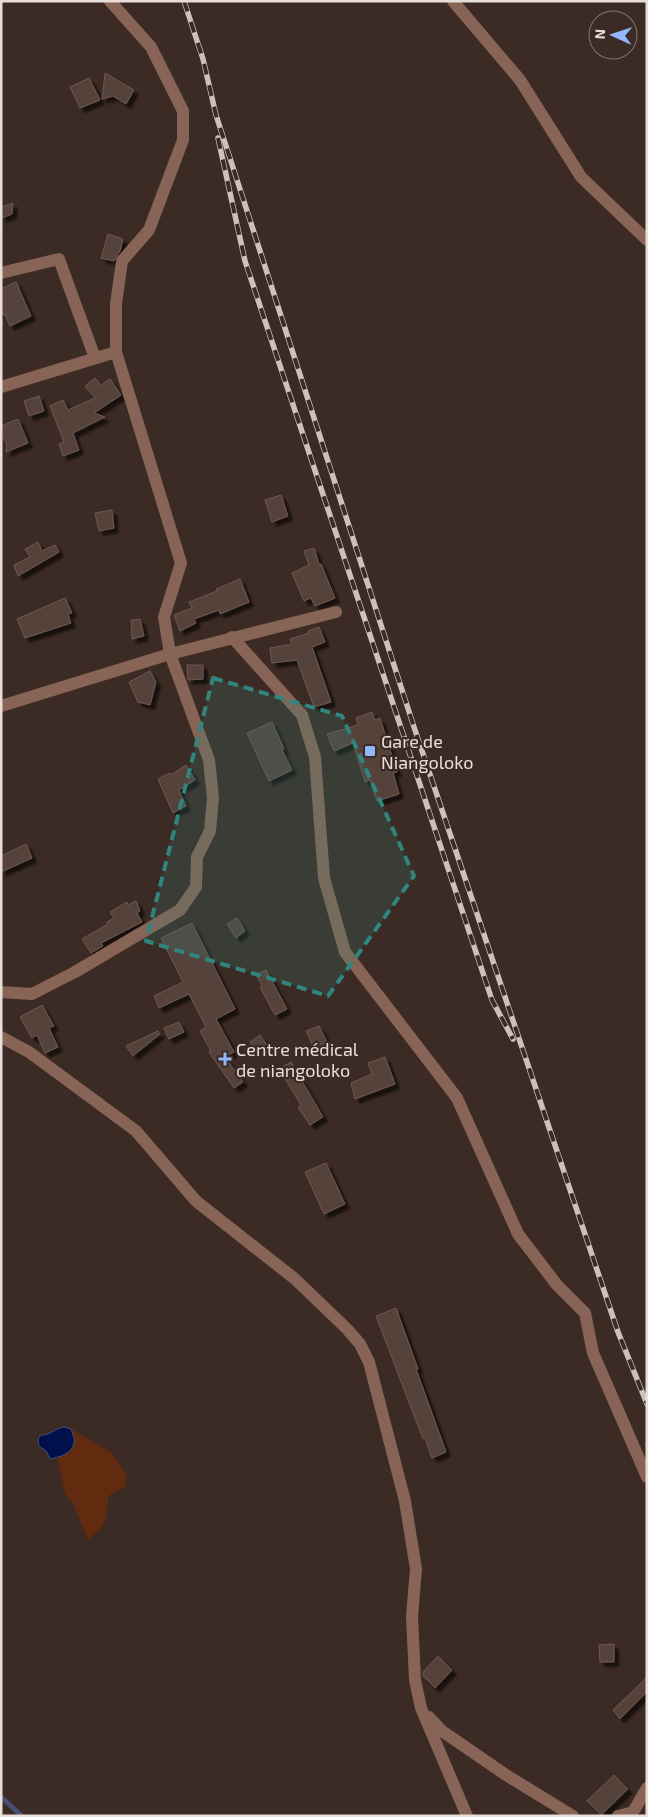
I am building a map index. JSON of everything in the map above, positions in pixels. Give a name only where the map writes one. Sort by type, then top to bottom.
[{"type":"street","points":[[1,992],[32,994],[75,972],[180,910],[196,887],[197,857],[210,830],[213,798],[209,760],[170,654],[164,617],[181,563],[116,352],[116,304],[122,261],[149,230],[183,140],[183,111],[151,47],[110,1]]},
{"type":"street","points":[[453,1],[520,80],[581,177],[647,240]]},
{"type":"street","points":[[1,273],[59,259],[95,358]]},
{"type":"street","points":[[1,387],[116,352]]},
{"type":"street","points":[[1,706],[170,654],[336,612]]},
{"type":"street","points":[[232,637],[302,715],[315,757],[324,878],[345,952],[457,1098],[518,1234],[557,1285],[585,1313],[593,1353],[647,1477]]},
{"type":"street","points":[[1,1037],[29,1052],[136,1131],[196,1200],[295,1278],[347,1328],[360,1344],[369,1362],[407,1511],[416,1569],[412,1616],[415,1680],[421,1708],[467,1816]]},
{"type":"street","points":[[421,1708],[442,1731],[506,1775],[573,1816]]},
{"type":"street","points":[[618,1816],[633,1812],[647,1788]]},
{"type":"highlighted area","points":[[213,678],[342,716],[414,876],[328,996],[146,941]]},
{"type":"shaded area","points":[[64,1427],[71,1429],[74,1439],[73,1446],[65,1454],[50,1459],[46,1451],[39,1446],[38,1439],[41,1435]]},
{"type":"shaded area","points":[[71,1429],[111,1452],[126,1474],[126,1486],[108,1496],[105,1521],[99,1530],[88,1540],[74,1505],[66,1495],[63,1487],[58,1457],[71,1450],[73,1439]]},
{"type":"building","points":[[105,73],[134,90],[126,104],[113,96],[102,99]]},
{"type":"building","points":[[89,78],[100,100],[80,108],[70,87]]},
{"type":"building","points":[[13,203],[12,214],[1,218],[1,207]]},
{"type":"building","points":[[108,234],[123,239],[120,251],[114,261],[101,258]]},
{"type":"building","points":[[16,282],[31,316],[10,326],[5,315],[1,314],[1,289]]},
{"type":"building","points":[[95,378],[101,385],[110,379],[121,395],[94,413],[105,417],[73,433],[79,450],[63,456],[59,444],[64,442],[50,406],[63,400],[68,410],[95,398],[85,386]]},
{"type":"building","points":[[39,396],[44,411],[29,416],[24,401]]},
{"type":"building","points":[[18,419],[28,443],[6,452],[7,445],[1,433],[1,426]]},
{"type":"building","points":[[281,495],[288,516],[272,522],[265,500]]},
{"type":"building","points":[[112,510],[114,528],[99,531],[95,513]]},
{"type":"building","points":[[38,542],[42,551],[55,545],[59,552],[18,576],[14,565],[30,557],[25,549]]},
{"type":"building","points":[[314,548],[319,564],[321,564],[335,598],[315,606],[311,598],[304,601],[292,573],[309,565],[304,551]]},
{"type":"building","points":[[240,579],[249,602],[220,614],[219,610],[194,619],[196,623],[180,631],[174,615],[192,608],[189,602]]},
{"type":"building","points":[[65,598],[72,613],[68,614],[71,623],[25,638],[17,619]]},
{"type":"building","points":[[140,619],[144,636],[132,639],[131,620]]},
{"type":"building","points":[[319,627],[325,642],[312,647],[331,702],[314,707],[297,660],[272,663],[270,648],[292,644],[290,639],[309,633],[308,631]]},
{"type":"building","points":[[187,665],[203,665],[203,679],[188,680]]},
{"type":"building","points":[[150,671],[156,682],[150,705],[138,702],[129,682]]},
{"type":"building","name":"Gare de Niangoloko","points":[[372,712],[375,720],[380,718],[397,772],[393,773],[399,794],[377,801],[370,780],[365,782],[353,743],[334,751],[327,734],[358,725],[356,718]]},
{"type":"building","points":[[272,722],[284,749],[282,750],[292,770],[269,781],[247,733]]},
{"type":"building","points":[[186,765],[195,780],[179,790],[186,806],[173,813],[158,779],[170,773],[171,775]]},
{"type":"building","points":[[26,844],[32,858],[1,872],[1,856]]},
{"type":"building","points":[[136,901],[140,911],[137,913],[142,922],[101,943],[103,946],[91,953],[82,939],[108,924],[107,922],[114,918],[110,912],[127,902],[128,905]]},
{"type":"building","points":[[237,918],[245,931],[236,938],[227,924]]},
{"type":"building","points":[[192,923],[235,1009],[216,1019],[234,1052],[225,1057],[243,1082],[234,1088],[209,1052],[211,1051],[200,1031],[206,1027],[189,994],[159,1008],[154,996],[183,982],[161,938]]},
{"type":"building","points":[[266,970],[287,1009],[275,1015],[260,987],[262,985],[256,975]]},
{"type":"building","points":[[42,1005],[54,1026],[49,1028],[58,1047],[45,1053],[37,1035],[32,1038],[20,1017]]},
{"type":"building","points":[[179,1022],[184,1032],[169,1039],[164,1028]]},
{"type":"building","points":[[319,1026],[327,1042],[314,1048],[306,1031]]},
{"type":"building","points":[[158,1031],[160,1034],[133,1056],[126,1046]]},
{"type":"building","points":[[260,1035],[266,1044],[256,1051],[250,1042]]},
{"type":"building","points":[[385,1057],[395,1084],[355,1099],[351,1083],[372,1074],[368,1063]]},
{"type":"building","points":[[291,1062],[323,1117],[310,1125],[298,1107],[301,1105],[279,1069]]},
{"type":"building","points":[[326,1163],[345,1204],[324,1214],[305,1172]]},
{"type":"building","points":[[396,1308],[446,1452],[432,1458],[376,1316]]},
{"type":"building","points":[[614,1644],[614,1662],[600,1662],[599,1645]]},
{"type":"building","points":[[438,1656],[452,1670],[435,1688],[423,1676],[423,1672]]},
{"type":"building","points":[[647,1677],[647,1692],[620,1719],[613,1710]]},
{"type":"building","points":[[614,1775],[628,1789],[601,1815],[587,1801]]},
{"type":"waterway","points":[[1,1797],[22,1816]]},
{"type":"railway","points":[[184,1],[203,59],[216,115],[414,727],[618,1332],[647,1404]]},
{"type":"railway","points":[[218,138],[245,261],[492,1000],[513,1039]]},
{"type":"place","name":"Gare de Niangoloko","points":[[370,751]]},
{"type":"place","name":"Centre médical de niangoloko","points":[[225,1059]]}]
